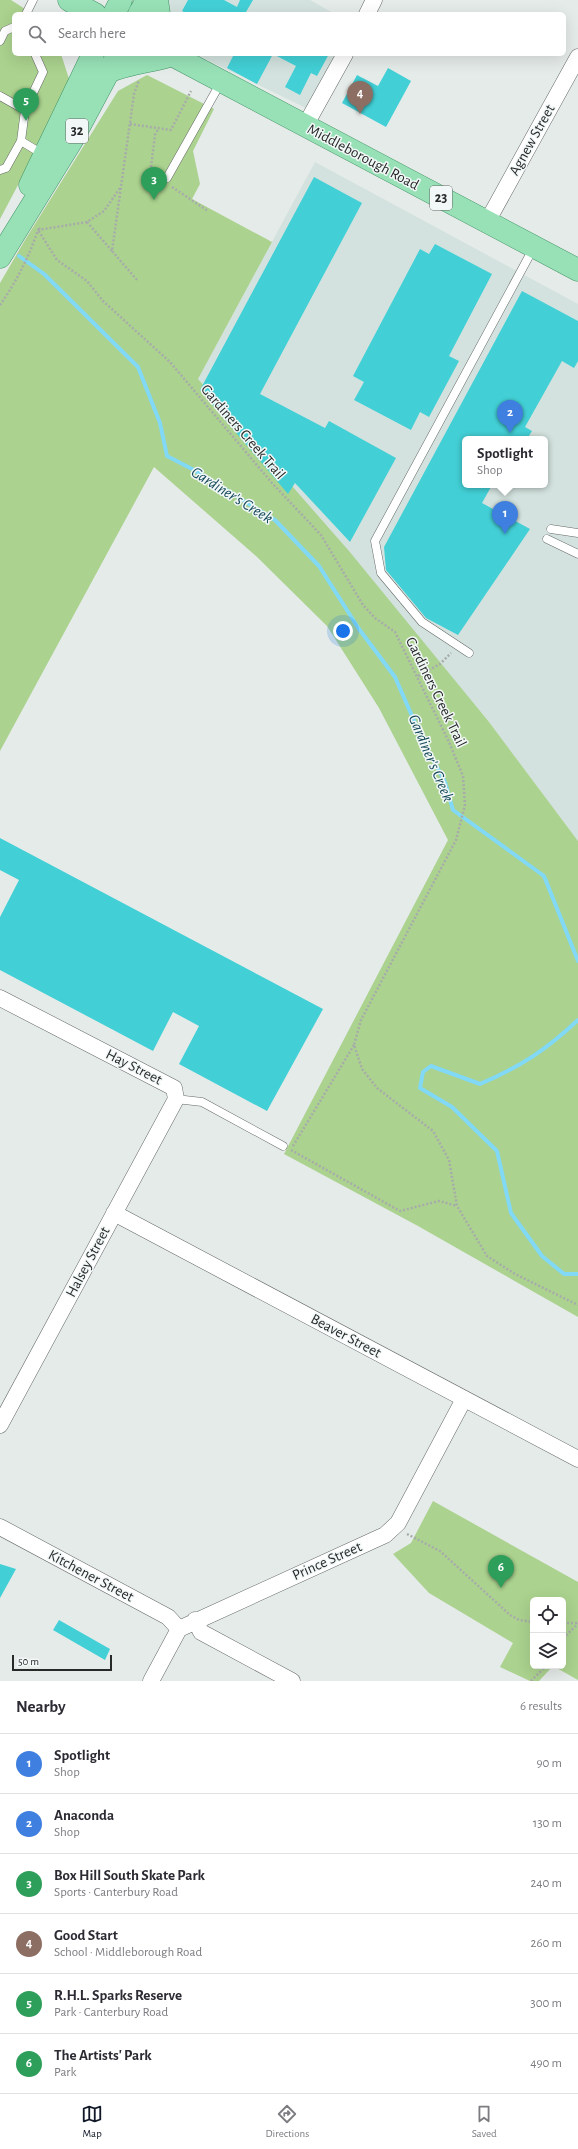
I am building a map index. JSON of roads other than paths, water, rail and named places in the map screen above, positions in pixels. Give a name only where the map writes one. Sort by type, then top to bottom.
[{"type":"main road","points":[[63,0],[70,12]]},
{"type":"main road","points":[[69,0],[91,12]]},
{"type":"main road","points":[[115,12],[121,0]]},
{"type":"main road","points":[[140,12],[147,0]]},
{"type":"main road","points":[[157,0],[159,12]]},
{"type":"main road","points":[[125,65],[149,62],[166,56]]},
{"type":"main road","name":"Middleborough Road","points":[[175,56],[578,270]]},
{"type":"main road","name":"32","points":[[0,250],[89,58]]},
{"type":"main road","name":"32","points":[[0,257],[71,142],[125,65]]},
{"type":"street","points":[[368,12],[374,0]]},
{"type":"street","points":[[305,126],[344,56]]},
{"type":"street","name":"Agnew Street","points":[[487,222],[578,57]]},
{"type":"street","name":"Hay Street","points":[[0,998],[174,1088],[176,1098]]},
{"type":"street","name":"Halsey Street","points":[[0,1426],[176,1098]]},
{"type":"street","name":"Beaver Street","points":[[114,1214],[578,1459]]},
{"type":"street","name":"Prince Street","points":[[179,1629],[195,1620],[385,1535],[398,1523],[464,1399]]},
{"type":"street","name":"Kitchener Street","points":[[0,1527],[168,1617],[179,1629]]},
{"type":"street","points":[[195,1620],[201,1632],[292,1681]]},
{"type":"street","points":[[151,1681],[179,1629]]},
{"type":"lane","points":[[27,12],[33,0]]},
{"type":"lane","points":[[0,41],[5,32],[12,28]]},
{"type":"lane","points":[[0,170],[6,168],[21,141],[25,110],[42,72],[36,56]]},
{"type":"lane","points":[[167,178],[222,82]]},
{"type":"lane","points":[[0,96],[25,110]]},
{"type":"lane","points":[[21,141],[44,155]]},
{"type":"lane","points":[[469,653],[422,622],[381,573],[375,541],[534,247]]},
{"type":"lane","points":[[551,529],[578,533]]},
{"type":"lane","points":[[547,539],[578,554]]},
{"type":"lane","name":"Hay Street","points":[[176,1098],[202,1102],[283,1146]]},
{"type":"waterway","name":"Gardiner's Creek","points":[[19,256],[44,274],[138,367],[160,423],[167,456],[194,470],[275,520],[319,566],[359,629],[395,677],[423,741],[445,782],[453,810],[544,876],[578,961]]},
{"type":"waterway","name":"Gardiner's Creek","points":[[578,1020],[532,1057],[508,1071],[480,1084],[431,1066],[423,1072],[420,1088],[452,1107],[497,1151],[511,1213],[542,1256],[564,1274],[578,1274]]},
{"type":"place","name":"Good Start","points":[[360,114]]},
{"type":"place","name":"R.H.L. Sparks Reserve","points":[[26,121]]},
{"type":"place","name":"Box Hill South Skate Park","points":[[154,200]]},
{"type":"place","name":"Anaconda","points":[[510,433]]},
{"type":"place","name":"Spotlight","points":[[505,534]]},
{"type":"place","name":"The Artists' Park","points":[[501,1588]]}]
